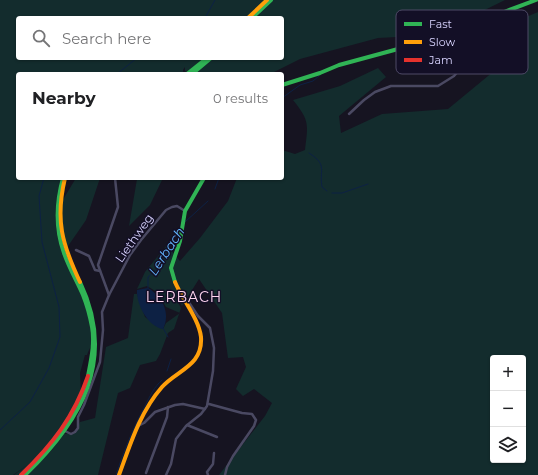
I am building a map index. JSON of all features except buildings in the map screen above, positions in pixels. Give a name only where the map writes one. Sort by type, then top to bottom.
[{"type":"main road","points":[[250,16],[267,0]]},
{"type":"main road","points":[[254,16],[271,0]]},
{"type":"main road","points":[[508,10],[536,0]]},
{"type":"main road","points":[[284,84],[344,64],[396,51]]},
{"type":"main road","points":[[190,72],[204,60]]},
{"type":"main road","points":[[194,72],[209,60]]},
{"type":"main road","points":[[25,475],[49,451],[65,430],[78,409],[87,389],[93,368],[96,346],[96,332],[92,312],[86,294],[68,256],[61,235],[60,203],[64,180]]},
{"type":"main road","points":[[21,475],[47,450],[66,424],[83,392],[90,372],[93,338],[90,313],[65,257],[58,235],[57,208],[64,180]]},
{"type":"main road","points":[[119,475],[138,426],[161,389],[166,383],[188,366],[199,351],[201,341],[200,330],[173,277],[171,268],[180,241],[185,211],[203,180]]},
{"type":"street","points":[[349,114],[375,92],[391,86],[438,86],[456,74]]},
{"type":"street","points":[[65,430],[71,434],[77,430],[78,417],[99,368],[102,355],[102,312],[109,295],[98,265],[118,204],[115,180]]},
{"type":"street","name":"Liethweg","points":[[109,295],[130,255],[166,210],[178,206],[185,211]]},
{"type":"street","points":[[76,250],[89,256],[95,270],[100,271]]},
{"type":"street","points":[[166,475],[171,464],[176,439],[187,425],[201,414],[208,403],[214,362],[214,348],[209,326],[198,316],[188,302],[185,301]]},
{"type":"street","points":[[138,426],[144,423],[154,413],[180,404],[205,409]]},
{"type":"street","points":[[209,404],[252,414],[255,418],[254,426],[231,459],[225,475]]},
{"type":"street","points":[[146,474],[169,407]]},
{"type":"street","points":[[187,425],[217,438]]},
{"type":"street","points":[[208,475],[207,472],[213,464],[214,453]]},
{"type":"green space","points":[[0,0],[265,0],[248,16],[16,16],[16,60],[202,60],[187,72],[185,71],[185,67],[183,72],[16,72],[16,180],[60,180],[57,194],[55,218],[57,235],[86,306],[90,319],[92,343],[87,355],[85,355],[80,373],[81,393],[63,427],[61,426],[62,427],[46,449],[19,475],[14,475],[30,463],[13,475],[0,475]]},
{"type":"green space","points":[[273,0],[505,0],[485,10],[396,10],[396,37],[378,38],[300,59],[274,72],[196,72],[211,60],[284,60],[284,16],[256,16]]},
{"type":"green space","points":[[538,12],[538,475],[219,475],[265,416],[272,403],[254,389],[243,396],[236,389],[246,367],[243,357],[228,358],[222,313],[199,279],[182,306],[170,288],[181,308],[179,313],[166,307],[157,292],[147,286],[137,289],[145,272],[167,245],[180,261],[200,238],[228,201],[236,180],[284,180],[284,151],[295,154],[305,150],[307,134],[305,118],[293,100],[340,86],[378,68],[386,77],[339,116],[341,133],[382,114],[448,109],[490,74],[528,74],[528,16]]},
{"type":"green space","points":[[75,180],[99,180],[86,220],[66,249],[62,228],[61,203]]},
{"type":"green space","points":[[137,180],[162,180],[150,205],[129,226]]},
{"type":"green space","points":[[134,294],[137,294],[145,317],[163,329],[166,323],[179,314],[174,329],[168,333],[156,361],[140,365],[130,388],[118,393],[98,475],[27,475],[50,452],[64,434],[76,433],[80,422],[95,418],[106,347],[128,338]]},
{"type":"water","points":[[148,288],[161,300],[164,306],[166,317],[163,329],[152,324],[141,308],[137,296],[137,290]]},
{"type":"waterway","points":[[206,16],[215,0]]},
{"type":"waterway","points":[[120,72],[134,60]]},
{"type":"waterway","name":"Lerbach","points":[[284,97],[300,85],[313,81],[319,76]]},
{"type":"waterway","points":[[309,153],[321,164],[322,187],[327,191]]},
{"type":"waterway","points":[[0,430],[30,402],[49,368],[60,337],[59,307],[42,242],[39,196],[43,180]]},
{"type":"waterway","name":"Lerbach","points":[[215,189],[218,180]]},
{"type":"waterway","points":[[332,193],[342,193],[368,184]]},
{"type":"waterway","name":"Lerbach","points":[[185,222],[208,201]]},
{"type":"waterway","name":"Lerbach","points":[[148,288],[148,277],[156,270],[181,226]]},
{"type":"waterway","name":"Lerbach","points":[[163,328],[168,337]]},
{"type":"waterway","name":"Lerbach","points":[[167,371],[171,359]]},
{"type":"waterway","name":"Lerbach","points":[[116,475],[126,448],[152,392],[162,380]]},
{"type":"traffic: fast","points":[[254,16],[271,0]]},
{"type":"traffic: fast","points":[[509,10],[536,0]]},
{"type":"traffic: fast","points":[[284,84],[320,73],[339,65],[396,50]]},
{"type":"traffic: fast","points":[[190,72],[204,60]]},
{"type":"traffic: fast","points":[[194,72],[209,60]]},
{"type":"traffic: fast","points":[[63,180],[58,206],[59,234],[66,259],[81,290],[91,323],[93,345],[88,376]]},
{"type":"traffic: fast","points":[[175,282],[171,268],[180,241],[185,211],[203,180]]},
{"type":"traffic: fast","points":[[25,475],[62,433],[77,411],[87,388],[94,363],[95,337],[91,310],[80,282]]},
{"type":"traffic: slow","points":[[250,16],[267,0]]},
{"type":"traffic: slow","points":[[65,180],[61,207],[62,232],[69,256],[80,282]]},
{"type":"traffic: slow","points":[[119,475],[136,429],[154,397],[168,381],[193,361],[198,355],[201,347],[200,330],[175,282]]},
{"type":"traffic: jam","points":[[21,475],[43,453],[61,430],[76,405],[88,376]]},
{"type":"district","name":"LERBACH","points":[[184,297]]}]
